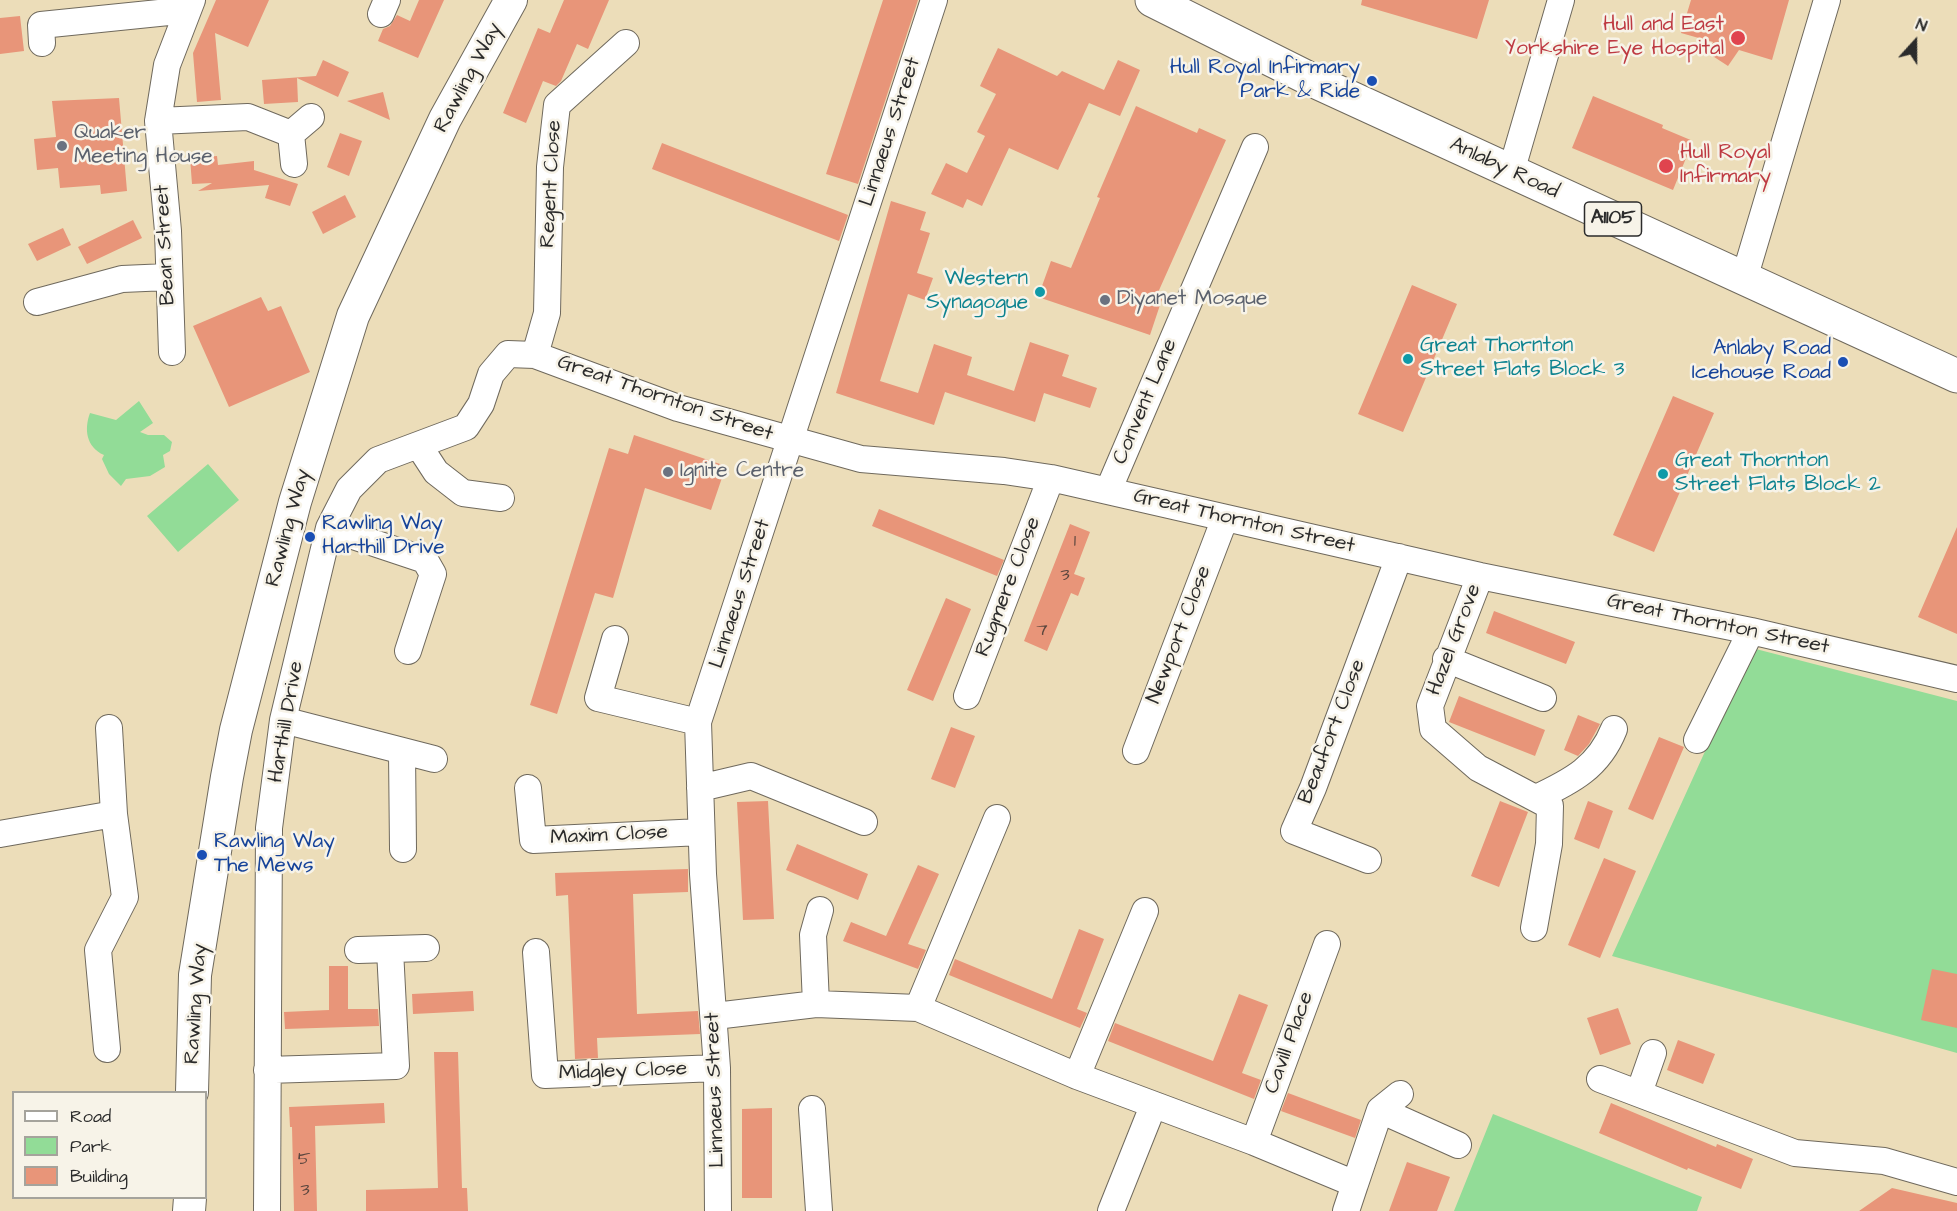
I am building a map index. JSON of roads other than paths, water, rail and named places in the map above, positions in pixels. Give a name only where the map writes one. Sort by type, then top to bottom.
[{"type":"main road","name":"Anlaby Road","points":[[1152,0],[1270,60],[1957,376]]},
{"type":"street","name":"Rawling Way","points":[[192,1091],[195,975],[227,777],[236,730],[295,502],[353,316],[446,119],[511,0]]},
{"type":"street","name":"Linnaeus Street","points":[[718,1211],[715,1016],[701,831],[698,722],[934,0]]},
{"type":"street","points":[[1511,172],[1561,0]]},
{"type":"street","points":[[1744,279],[1827,0]]},
{"type":"street","points":[[42,43],[41,25],[190,5]]},
{"type":"street","name":"Bean Street","points":[[172,352],[168,231],[158,121],[167,65],[190,5]]},
{"type":"street","name":"Regent Close","points":[[536,355],[547,313],[550,167],[557,105],[626,43]]},
{"type":"street","points":[[158,121],[248,117],[291,134]]},
{"type":"street","points":[[291,134],[311,117]]},
{"type":"street","points":[[291,134],[294,164]]},
{"type":"street","name":"Convent Lane","points":[[1108,491],[1256,147]]},
{"type":"street","points":[[38,302],[122,279],[168,277]]},
{"type":"street","name":"Harthill Drive","points":[[267,1211],[269,828],[283,720],[329,528],[349,489],[378,460],[466,427],[481,404],[490,374],[508,354],[536,355]]},
{"type":"street","name":"Great Thornton Street","points":[[536,355],[678,408],[861,459],[1004,471],[1052,478],[1480,576],[1751,631],[1957,679]]},
{"type":"street","points":[[419,446],[436,472],[463,494],[501,498]]},
{"type":"street","name":"Rugmere Close","points":[[967,696],[1052,478]]},
{"type":"street","name":"Newport Close","points":[[1136,751],[1225,518]]},
{"type":"street","points":[[329,528],[426,560],[434,574],[408,651]]},
{"type":"street","name":"Beaufort Close","points":[[1368,860],[1294,831],[1317,777],[1399,557]]},
{"type":"street","name":"Hazel Grove","points":[[1480,576],[1446,659],[1430,706],[1433,729],[1478,768],[1536,798]]},
{"type":"street","points":[[1697,740],[1751,631]]},
{"type":"street","points":[[615,639],[598,698],[698,722]]},
{"type":"street","points":[[1446,659],[1543,698]]},
{"type":"street","points":[[283,720],[434,759]]},
{"type":"street","points":[[107,1049],[98,950],[125,897],[114,814],[109,728]]},
{"type":"street","points":[[1534,928],[1549,844],[1550,806],[1536,798],[1593,764],[1606,750],[1614,729]]},
{"type":"street","points":[[402,752],[404,849]]},
{"type":"street","points":[[700,788],[751,776],[864,822]]},
{"type":"street","name":"Maxim Close","points":[[528,788],[533,840],[701,831]]},
{"type":"street","points":[[0,834],[114,814]]},
{"type":"street","points":[[918,1008],[997,818]]},
{"type":"street","points":[[816,1004],[813,935],[820,910]]},
{"type":"street","points":[[1077,1076],[1145,911]]},
{"type":"street","name":"Cavill Place","points":[[1254,1142],[1326,944]]},
{"type":"street","points":[[358,950],[426,948]]},
{"type":"street","points":[[267,1070],[396,1066],[390,950]]},
{"type":"street","name":"Midgley Close","points":[[536,952],[544,1075],[717,1068]]},
{"type":"street","points":[[715,1016],[816,1004],[918,1008],[1077,1076],[1254,1142],[1355,1184]]},
{"type":"street","points":[[1639,1093],[1653,1053]]},
{"type":"street","points":[[1600,1079],[1795,1153],[1884,1161],[1957,1182]]},
{"type":"street","points":[[1346,1211],[1380,1110],[1400,1094]]},
{"type":"street","points":[[1111,1211],[1154,1106]]},
{"type":"street","points":[[812,1109],[819,1211]]},
{"type":"street","points":[[1380,1110],[1458,1144]]},
{"type":"place","name":"Hull and East Yorkshire Eye Hospital","points":[[1738,38]]},
{"type":"place","name":"Hull Royal Infirmary Park & Ride","points":[[1372,81]]},
{"type":"place","name":"Quaker Meeting House","points":[[62,146]]},
{"type":"place","name":"Hull Royal Infirmary","points":[[1666,166]]},
{"type":"place","name":"Western Synagogue","points":[[1040,292]]},
{"type":"place","name":"Diyanet Mosque","points":[[1105,300]]},
{"type":"place","name":"Great Thornton Street Flats Block 3","points":[[1408,359]]},
{"type":"place","name":"Anlaby Road Icehouse Road","points":[[1843,362]]},
{"type":"place","name":"Ignite Centre","points":[[668,472]]},
{"type":"place","name":"Great Thornton Street Flats Block 2","points":[[1663,474]]},
{"type":"place","name":"Rawling Way Harthill Drive","points":[[310,537]]},
{"type":"place","name":"Rawling Way The Mews","points":[[202,855]]}]
